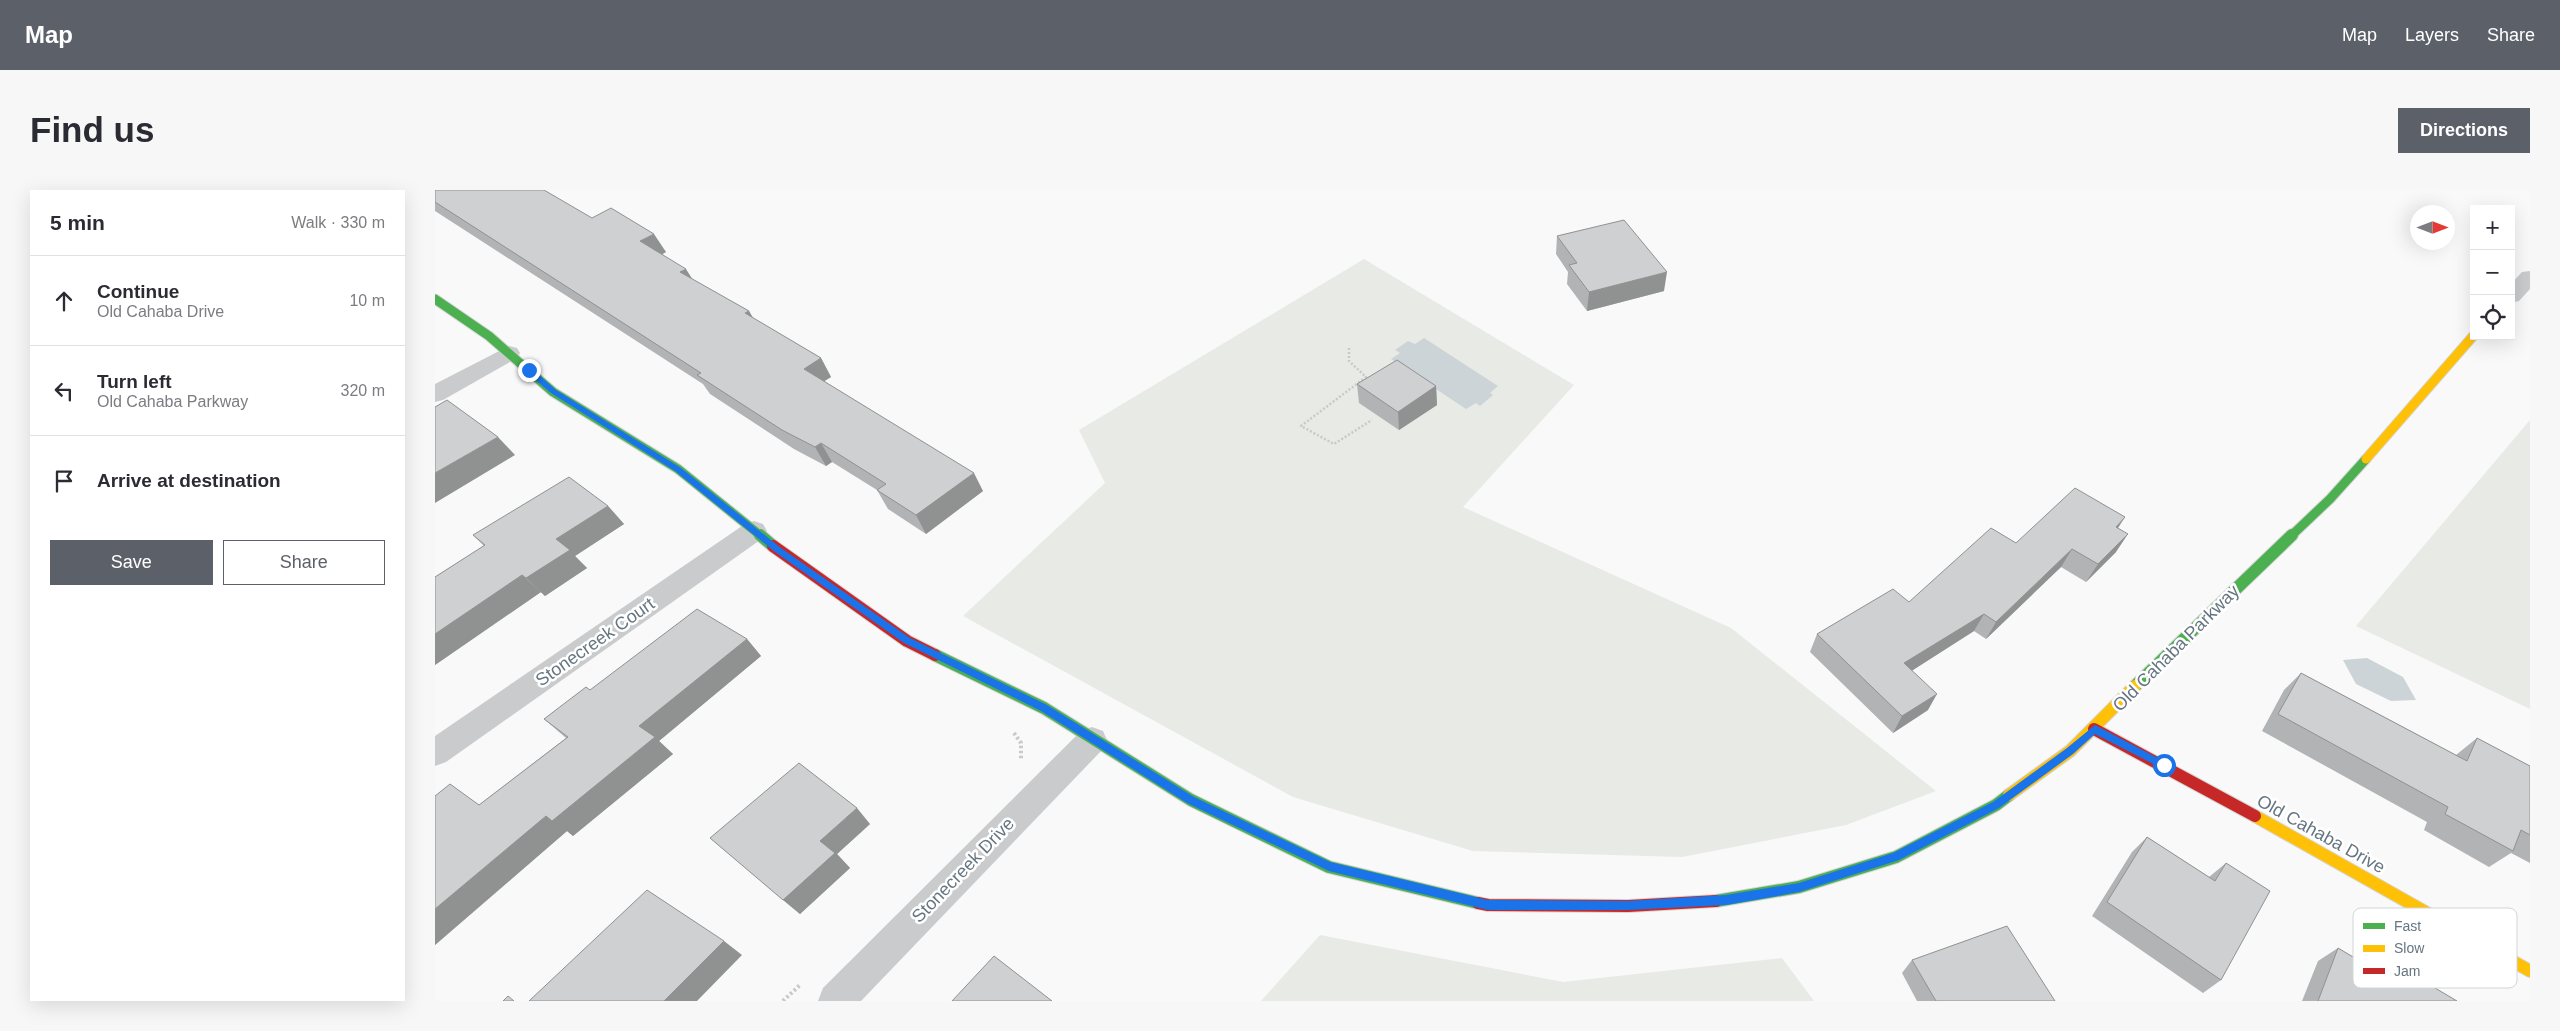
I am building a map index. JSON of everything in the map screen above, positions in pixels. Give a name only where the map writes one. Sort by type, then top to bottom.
[{"type":"street","points":[[2512,295],[2530,277]]},
{"type":"street","name":"Old Cahaba Parkway","points":[[435,299],[489,336],[553,392],[678,469],[754,530],[907,641],[1044,708],[1091,740],[1191,800],[1329,866],[1488,905],[1628,906],[1726,900],[1799,887],[1895,857],[1996,805],[2070,751],[2095,729],[2159,661],[2330,499],[2470,340]]},
{"type":"street","points":[[435,394],[509,353]]},
{"type":"street","name":"Stonecreek Court","points":[[435,753],[754,530]]},
{"type":"street","name":"Old Cahaba Drive","points":[[2095,729],[2164,765],[2418,908]]},
{"type":"street","name":"Stonecreek Drive","points":[[836,1001],[1091,740]]},
{"type":"street","name":"Old Cahaba Drive","points":[[2517,964],[2530,971]]},
{"type":"path","points":[[1349,348],[1349,360],[1366,377],[1301,426],[1334,444],[1371,420]]},
{"type":"path","points":[[1007,729],[1015,734],[1021,743],[1019,765]]},
{"type":"path","points":[[783,1001],[804,981]]},
{"type":"shaded area","points":[[1364,259],[1574,385],[1463,507],[1731,628],[1936,791],[1846,825],[1682,857],[1473,851],[1293,797],[963,616],[1105,483],[1079,430]]},
{"type":"shaded area","points":[[1424,338],[1498,386],[1490,393],[1493,395],[1480,406],[1476,403],[1466,409],[1391,359],[1400,353],[1395,350],[1408,341],[1415,344]]},
{"type":"shaded area","points":[[2530,420],[2530,709],[2356,626]]},
{"type":"shaded area","points":[[2367,658],[2403,677],[2416,700],[2391,701],[2356,684],[2343,660]]},
{"type":"shaded area","points":[[1320,935],[1563,982],[1782,958],[1814,1001],[1261,1001]]},
{"type":"building","points":[[435,190],[544,190],[592,218],[611,208],[654,234],[640,241],[686,269],[680,272],[749,311],[745,313],[821,358],[804,369],[974,473],[916,515],[877,490],[886,484],[821,443],[815,447],[782,430],[697,375],[701,373],[435,202]]},
{"type":"building","points":[[1624,220],[1667,272],[1589,292],[1569,265],[1577,263],[1557,236]]},
{"type":"building","points":[[1397,360],[1436,386],[1398,412],[1357,384]]},
{"type":"building","points":[[447,400],[498,437],[435,473],[435,407]]},
{"type":"building","points":[[569,477],[608,506],[556,539],[570,550],[526,578],[522,575],[435,634],[435,577],[485,545],[473,535]]},
{"type":"building","points":[[2075,488],[2125,517],[2116,527],[2128,534],[2098,564],[2072,549],[1996,622],[1984,614],[1904,663],[1937,694],[1902,716],[1817,634],[1893,589],[1909,602],[1991,528],[2016,543]]},
{"type":"building","points":[[697,609],[747,639],[639,726],[655,737],[552,821],[546,816],[435,909],[435,796],[450,784],[479,805],[568,737],[544,719],[586,687],[590,690]]},
{"type":"building","points":[[2301,673],[2467,761],[2477,738],[2530,766],[2530,835],[2521,830],[2513,851],[2445,814],[2448,807],[2278,714]]},
{"type":"building","points":[[799,763],[857,808],[820,841],[835,853],[783,900],[710,838]]},
{"type":"building","points":[[2147,837],[2215,881],[2226,863],[2270,891],[2221,980],[2107,902]]},
{"type":"building","points":[[647,890],[724,941],[664,1001],[529,1001]]},
{"type":"building","points":[[2007,926],[2055,1001],[1936,1001],[1912,960]]},
{"type":"building","points":[[2338,948],[2353,957],[2353,988],[2435,988],[2457,1001],[2318,1001]]},
{"type":"building","points":[[994,956],[1052,1001],[952,1001]]},
{"type":"building","points":[[508,996],[514,1001],[503,1001]]},
{"type":"traffic: fast","points":[[435,299],[489,336],[553,392],[678,469],[773,546]]},
{"type":"traffic: fast","points":[[2135,686],[2330,499],[2366,459]]},
{"type":"traffic: fast","points":[[935,655],[1044,708],[1191,800],[1329,867],[1478,903]]},
{"type":"traffic: fast","points":[[1716,901],[1799,887],[1896,857],[1996,805],[2009,795]]},
{"type":"traffic: slow","points":[[2366,459],[2470,340]]},
{"type":"traffic: slow","points":[[2009,795],[2070,751],[2135,686]]},
{"type":"traffic: slow","points":[[2255,816],[2418,908]]},
{"type":"traffic: slow","points":[[2517,964],[2530,971]]},
{"type":"traffic: jam","points":[[773,546],[907,641],[935,655]]},
{"type":"traffic: jam","points":[[2094,729],[2255,816]]},
{"type":"traffic: jam","points":[[1478,903],[1488,905],[1628,906],[1716,901]]},
{"type":"route","points":[[529,370],[553,392],[678,469],[778,550],[907,641],[1044,708],[1091,740],[1191,800],[1329,866],[1488,905],[1628,906],[1726,900],[1799,887],[1895,857],[1996,805],[2070,751],[2095,729],[2164,765]]}]
